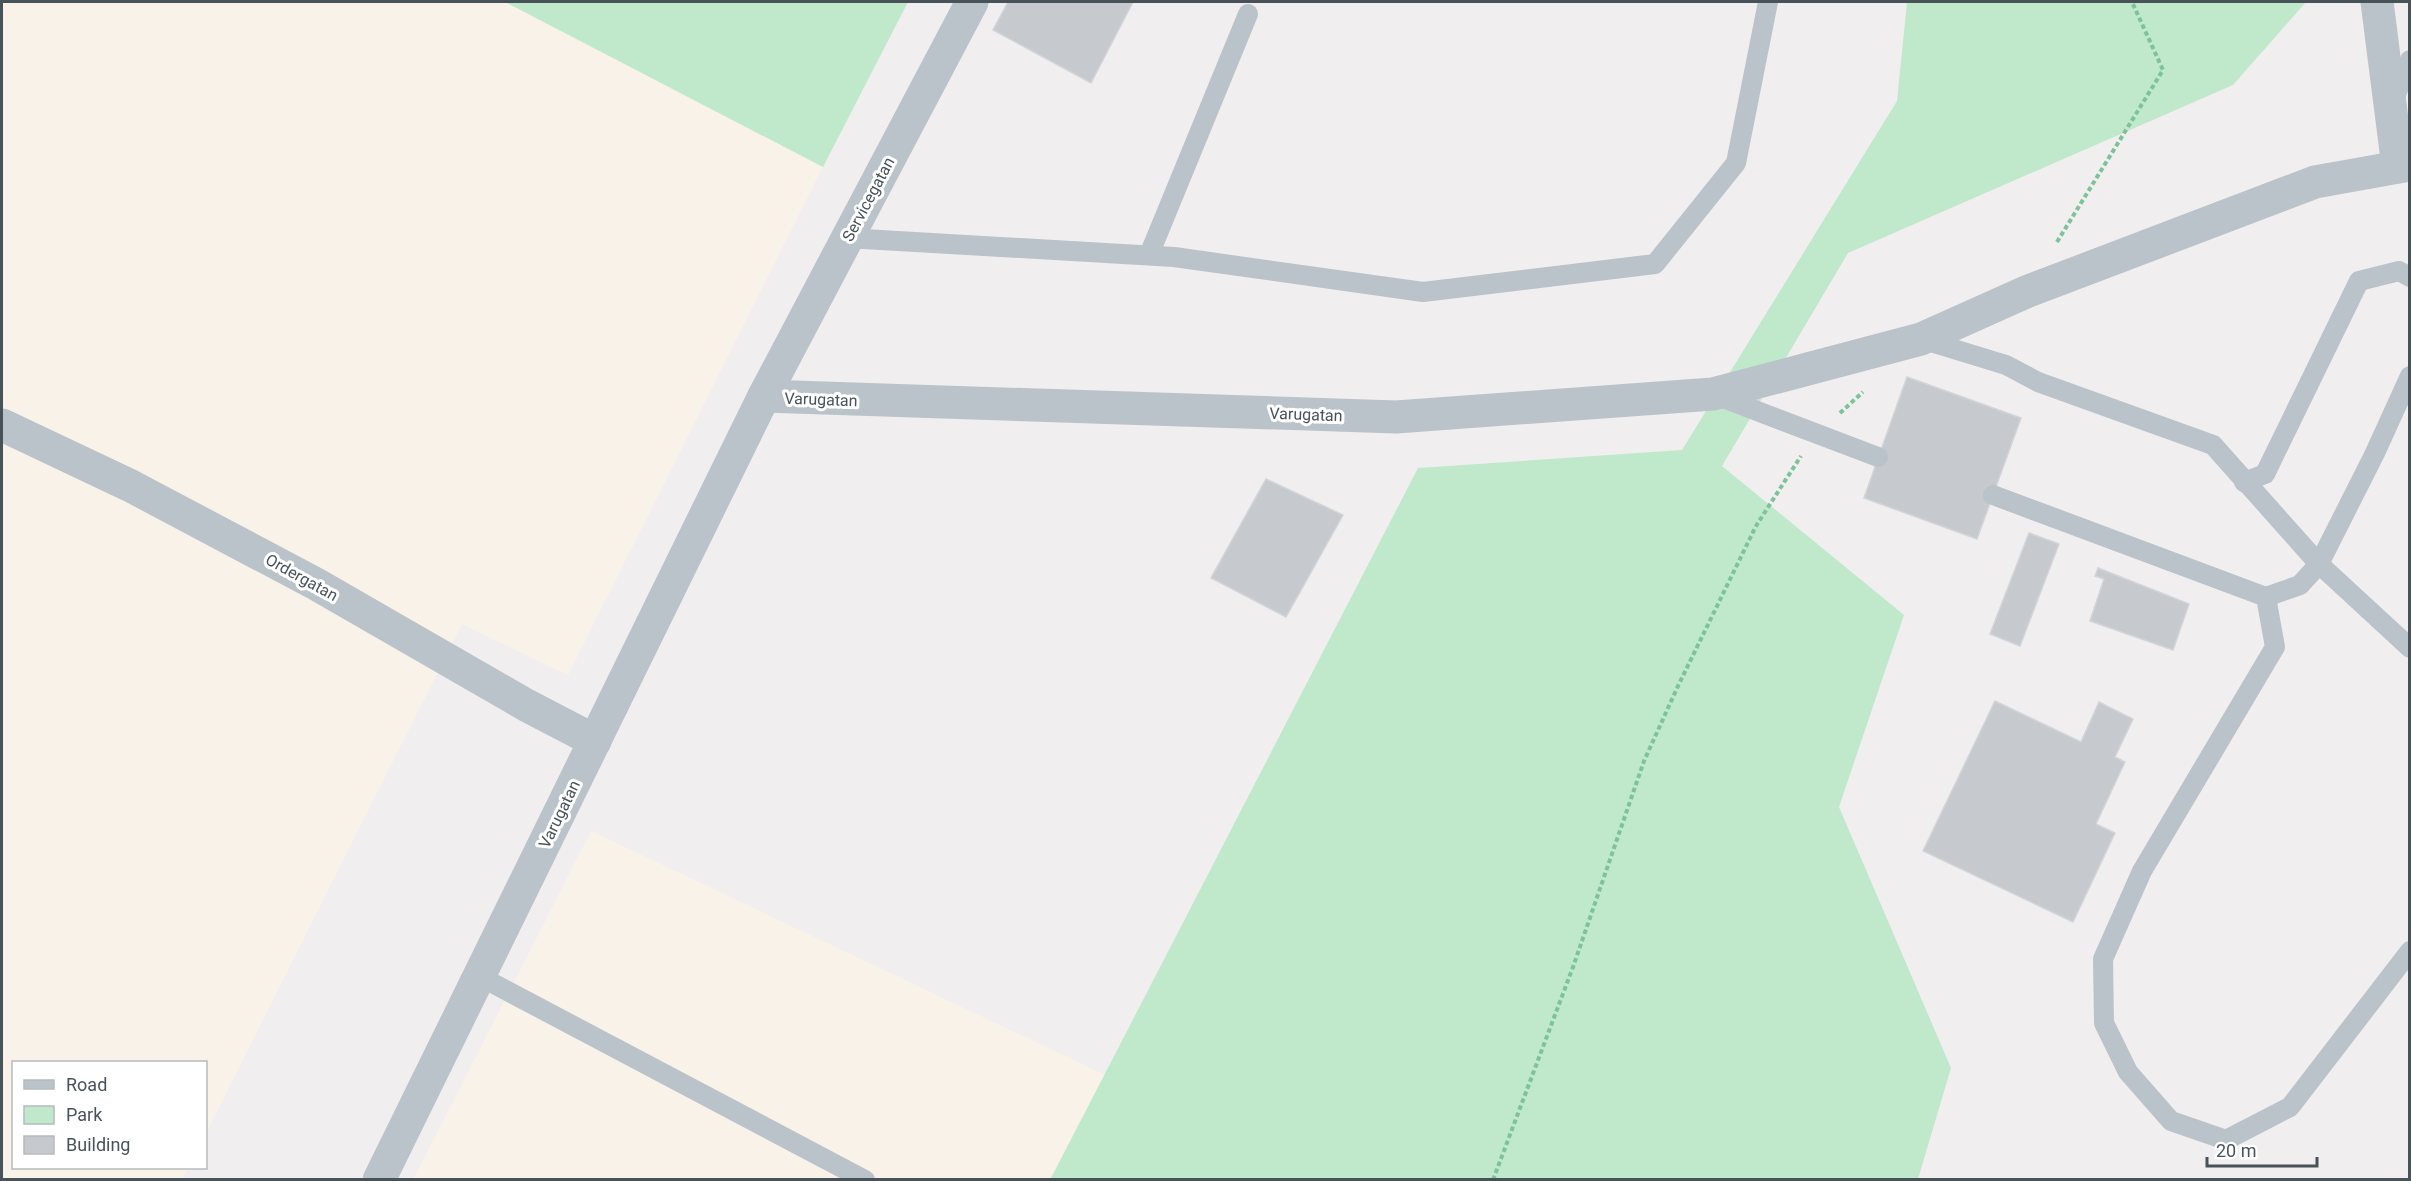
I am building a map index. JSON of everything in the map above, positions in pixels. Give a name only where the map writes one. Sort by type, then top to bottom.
[{"type":"street","name":"Servicegatan","points":[[764,396],[972,2]]},
{"type":"street","points":[[2377,2],[2390,108],[2404,166]]},
{"type":"street","name":"Varugatan","points":[[379,1179],[764,396],[1396,417],[1713,394],[1921,339],[2026,292],[2315,182],[2404,166]]},
{"type":"street","name":"Ordergatan","points":[[2,425],[141,491],[316,584],[526,705],[596,741]]},
{"type":"lane","points":[[846,238],[1174,256],[1423,292],[1655,264],[1736,163],[1768,2]]},
{"type":"lane","points":[[1149,255],[1248,14]]},
{"type":"lane","points":[[2390,108],[2409,60]]},
{"type":"lane","points":[[2244,482],[2265,474],[2358,281],[2399,271],[2409,277]]},
{"type":"lane","points":[[1921,339],[2006,365],[2038,382],[2212,445],[2319,564],[2409,648]]},
{"type":"lane","points":[[1993,495],[2266,597],[2300,585],[2319,564],[2375,453],[2409,376]]},
{"type":"lane","points":[[1713,394],[1878,457]]},
{"type":"lane","points":[[2266,597],[2275,647],[2142,871],[2103,959],[2104,1023],[2128,1072],[2171,1121],[2226,1140],[2290,1107],[2409,951]]},
{"type":"lane","points":[[479,976],[865,1179]]},
{"type":"path","points":[[2026,292],[2163,70],[2132,2]]},
{"type":"path","points":[[1493,1179],[1573,967],[1644,761],[1678,686],[1756,526],[1788,473],[1817,434],[1869,386]]},
{"type":"shaded area","points":[[2,2],[505,2],[823,167],[568,675],[462,624],[207,1131],[207,1061],[12,1061],[12,1169],[187,1169],[182,1179],[2,1180]]},
{"type":"shaded area","points":[[591,831],[1105,1075],[1050,1179],[413,1180]]},
{"type":"green space","points":[[505,2],[908,2],[823,167]]},
{"type":"green space","points":[[1907,2],[2306,2],[2233,85],[1848,253],[1722,466],[1904,615],[1839,807],[1951,1068],[1918,1179],[1050,1180],[1418,468],[1682,450],[1897,101]]},
{"type":"building","points":[[1008,2],[1133,2],[1091,83],[993,30]]},
{"type":"building","points":[[1907,377],[2021,418],[1977,539],[1864,498]]},
{"type":"building","points":[[1266,479],[1343,515],[1286,617],[1211,578]]},
{"type":"building","points":[[2029,533],[2059,544],[2020,646],[1990,634]]},
{"type":"building","points":[[2098,568],[2189,604],[2173,650],[2090,621],[2104,579],[2095,576]]},
{"type":"building","points":[[1995,701],[2081,742],[2099,702],[2133,719],[2115,757],[2125,762],[2096,824],[2115,833],[2073,922],[1923,851]]}]
